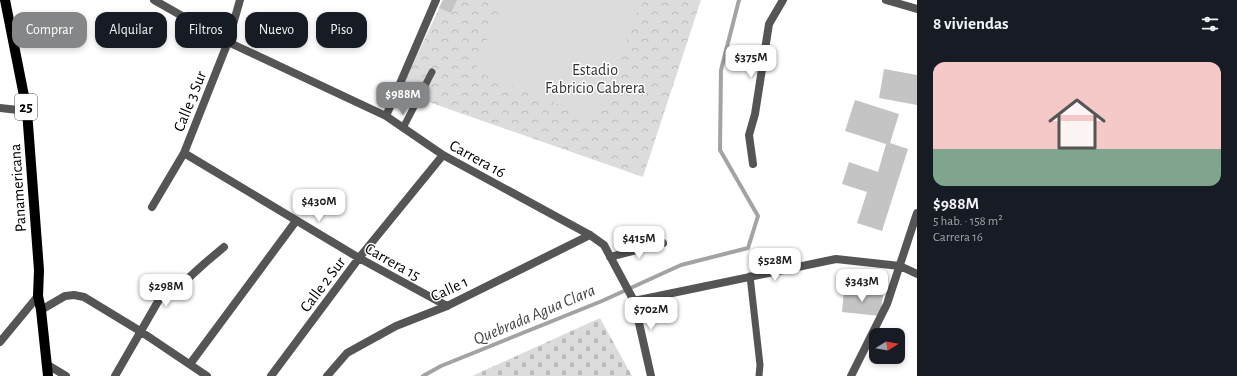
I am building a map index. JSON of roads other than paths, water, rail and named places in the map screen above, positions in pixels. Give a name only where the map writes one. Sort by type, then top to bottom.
[{"type":"main road","name":"Panamericana","points":[[5,0],[27,110],[39,270],[38,296],[41,310],[48,376]]},
{"type":"street","name":"Carrera 16","points":[[154,0],[175,12]]},
{"type":"street","name":"Calle 3 Sur","points":[[237,12],[240,0]]},
{"type":"street","points":[[386,116],[436,0]]},
{"type":"street","points":[[754,164],[749,135],[755,114],[769,24],[783,0]]},
{"type":"street","points":[[886,0],[917,9]]},
{"type":"street","name":"Carrera 16","points":[[237,46],[386,116],[442,155],[590,234],[604,245],[632,297],[651,376]]},
{"type":"street","name":"Calle 3 Sur","points":[[152,207],[184,153],[226,48]]},
{"type":"street","points":[[0,108],[27,110]]},
{"type":"street","name":"Carrera 15","points":[[184,153],[359,258],[447,306]]},
{"type":"street","name":"Calle 2 Sur","points":[[271,376],[359,258],[442,155]]},
{"type":"street","points":[[851,376],[886,304],[917,213]]},
{"type":"street","points":[[190,364],[296,221]]},
{"type":"street","name":"Calle 1","points":[[327,376],[347,353],[396,326],[447,306],[590,234]]},
{"type":"street","points":[[610,258],[663,243]]},
{"type":"street","points":[[115,376],[160,298],[183,283],[205,262],[224,247]]},
{"type":"street","points":[[632,297],[750,276],[836,258],[900,266],[917,274]]},
{"type":"street","points":[[41,310],[65,296],[74,295],[84,297],[140,331],[207,376]]},
{"type":"street","points":[[0,342],[38,296]]},
{"type":"street","points":[[46,364],[66,376]]},
{"type":"lane","points":[[403,128],[432,72]]},
{"type":"lane","points":[[750,276],[760,365],[759,376]]},
{"type":"waterway","name":"Quebrada Agua Clara","points":[[423,376],[441,366],[602,301],[681,265],[748,248],[758,216],[720,150],[721,70],[739,0]]},
{"type":"park label","name":"Estadio Fabricio Cabrera","points":[[595,78]]}]
